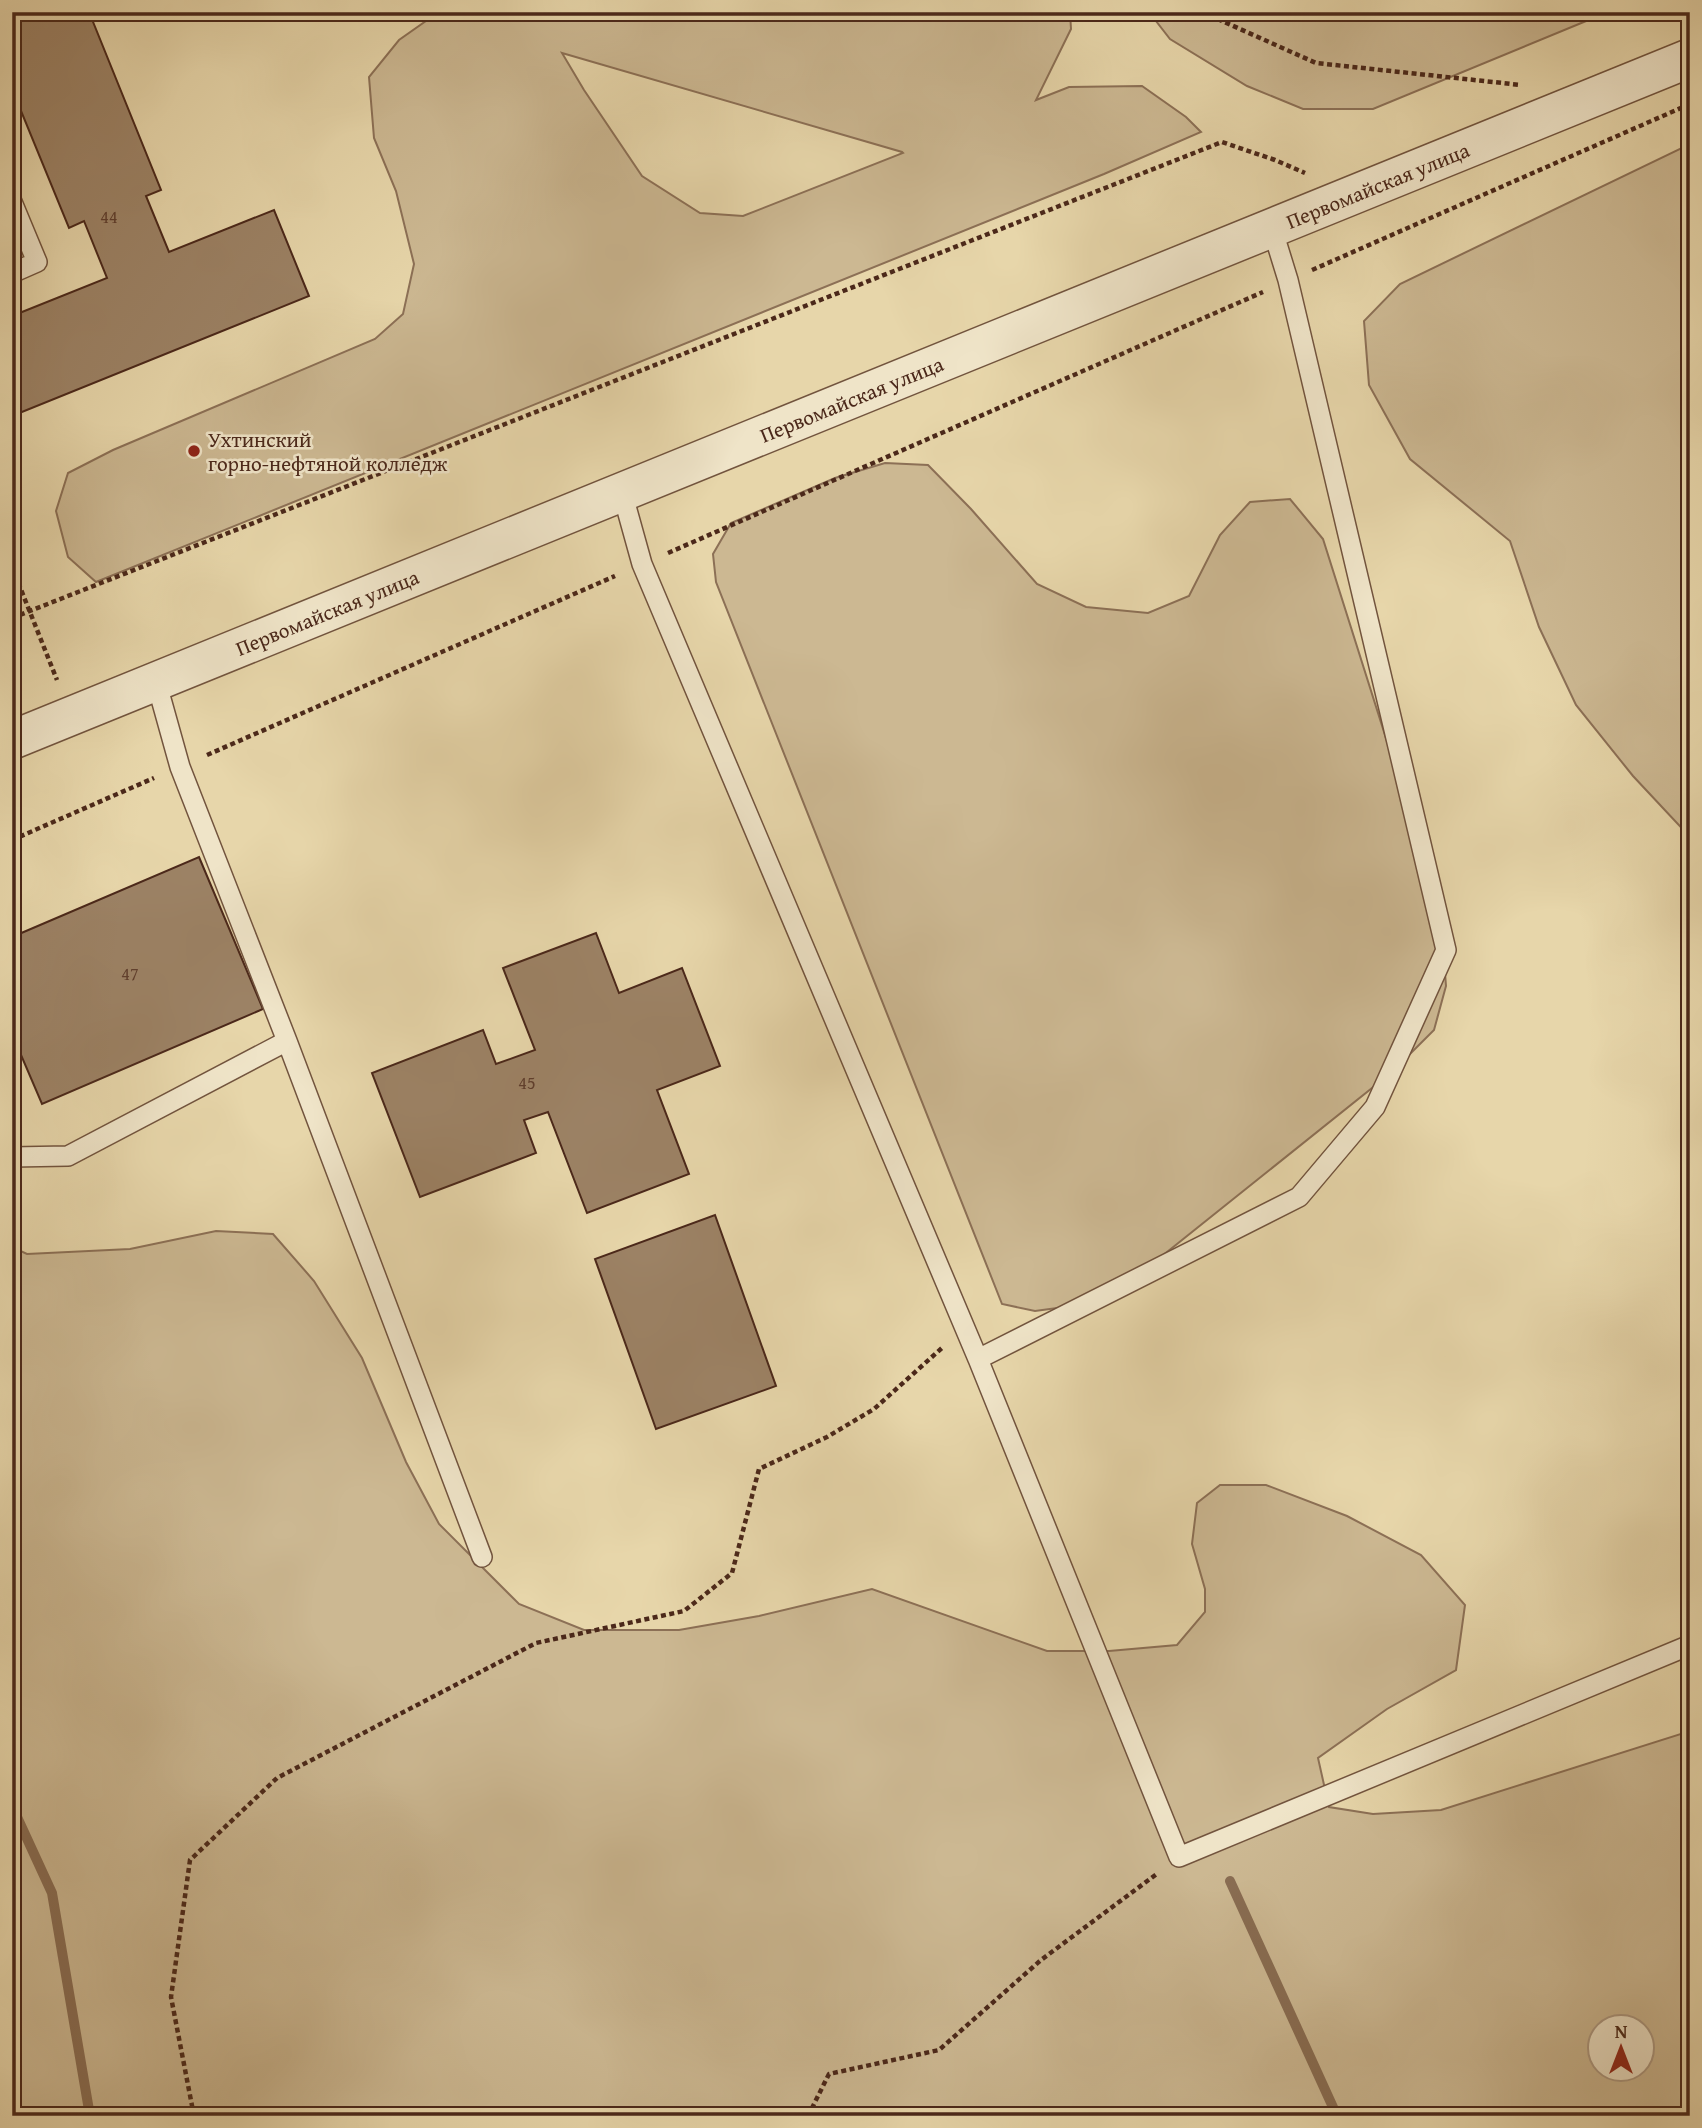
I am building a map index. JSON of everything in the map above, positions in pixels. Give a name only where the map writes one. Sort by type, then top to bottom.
[{"type":"street","name":"Первомайская улица","points":[[12,740],[1690,58]]},
{"type":"lane","points":[[12,202],[37,262],[12,272]]},
{"type":"lane","points":[[978,1359],[1299,1197],[1375,1107],[1446,950],[1288,280],[1272,228]]},
{"type":"lane","points":[[622,492],[642,564],[978,1359],[1179,1857],[1690,1645]]},
{"type":"lane","points":[[156,681],[180,767],[287,1041],[482,1557]]},
{"type":"lane","points":[[12,1157],[68,1156],[287,1041]]},
{"type":"path","points":[[1202,12],[1316,63],[1534,86]]},
{"type":"path","points":[[12,840],[1690,104]]},
{"type":"path","points":[[12,618],[1222,142],[1275,160],[1355,194]]},
{"type":"path","points":[[12,567],[72,716]]},
{"type":"path","points":[[194,2116],[171,1997],[190,1860],[277,1778],[536,1643],[684,1611],[733,1573],[759,1469],[827,1437],[874,1409],[965,1328]]},
{"type":"path","points":[[808,2116],[829,2074],[939,2050],[1041,1960],[1179,1857]]},
{"type":"shaded area","points":[[423,12],[1070,12],[1071,29],[1036,100],[1069,87],[1142,86],[1186,117],[1201,132],[1104,174],[96,582],[68,557],[56,511],[68,473],[113,450],[375,339],[403,314],[414,264],[396,191],[374,138],[369,77],[399,40],[433,16]],"holes":[[[562,53],[902,152],[743,216],[700,213],[642,176]]]},
{"type":"shaded area","points":[[1149,12],[1608,12],[1373,109],[1303,109],[1247,86],[1170,39]]},
{"type":"shaded area","points":[[1690,144],[1690,837],[1633,776],[1576,705],[1539,627],[1510,541],[1410,459],[1369,385],[1364,321],[1400,284]]},
{"type":"shaded area","points":[[885,463],[928,465],[1037,584],[1086,607],[1148,613],[1189,596],[1220,535],[1250,502],[1290,499],[1323,539],[1440,909],[1446,986],[1434,1030],[1392,1072],[1142,1272],[1087,1304],[1035,1311],[1002,1304],[716,582],[713,554],[731,523],[835,478]]},
{"type":"shaded area","points":[[216,1231],[273,1234],[314,1281],[362,1358],[406,1462],[439,1524],[519,1604],[584,1630],[679,1630],[759,1616],[872,1589],[1047,1651],[1109,1651],[1177,1645],[1205,1612],[1205,1589],[1192,1544],[1197,1503],[1220,1485],[1266,1485],[1347,1516],[1421,1555],[1465,1605],[1456,1670],[1387,1709],[1318,1758],[1329,1807],[1373,1814],[1441,1810],[1690,1731],[1690,2116],[12,2116],[12,1247],[27,1254],[130,1249]]},
{"type":"building","points":[[12,12],[89,12],[161,190],[146,196],[169,252],[274,210],[309,296],[12,416],[12,316],[107,278],[84,221],[69,228],[12,89]]},
{"type":"building","points":[[199,857],[263,1009],[42,1104],[12,1034],[12,937]]},
{"type":"building","points":[[596,933],[619,993],[682,968],[720,1066],[657,1090],[689,1174],[587,1213],[548,1112],[524,1120],[536,1153],[420,1197],[372,1073],[483,1030],[496,1064],[535,1050],[503,968]]},
{"type":"building","points":[[715,1215],[776,1386],[656,1429],[595,1259]]},
{"type":"waterway","points":[[12,1806],[52,1893],[90,2116]]},
{"type":"waterway","points":[[1230,1881],[1337,2116]]},
{"type":"place","name":"Ухтинский горно-нефтяной колледж","points":[[194,451]]}]
